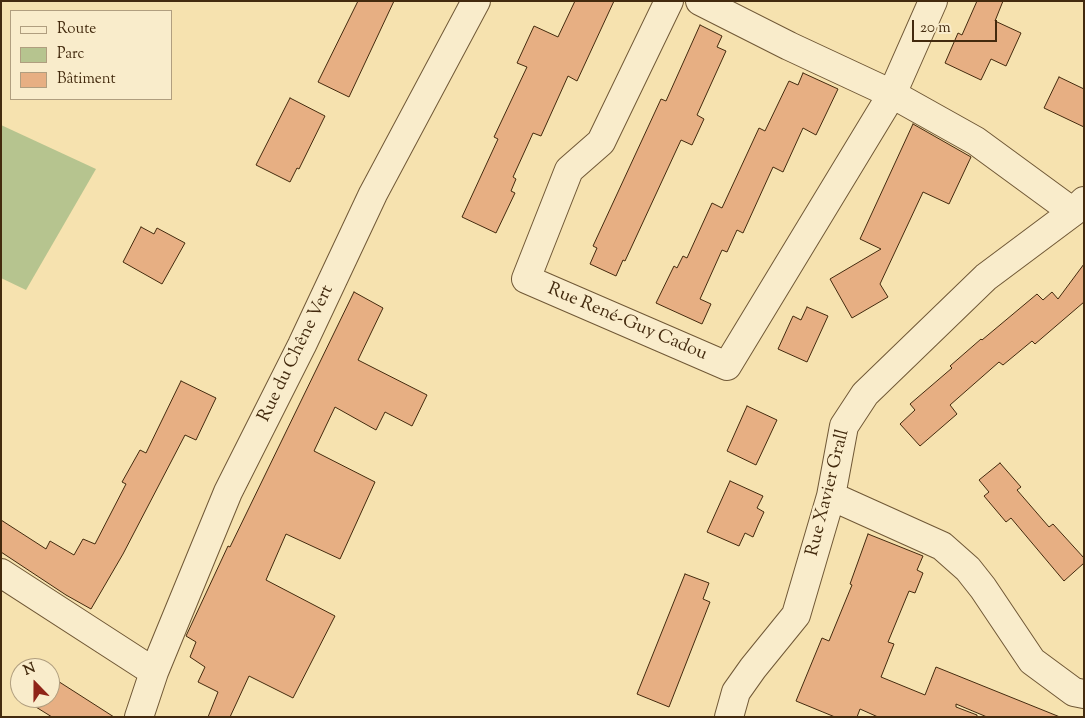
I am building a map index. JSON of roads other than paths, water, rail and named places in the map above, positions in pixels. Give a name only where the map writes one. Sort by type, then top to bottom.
[{"type":"street","name":"Rue du Chêne Vert","points":[[139,717],[154,672],[228,492],[302,345],[373,194],[476,1]]},
{"type":"street","name":"Rue René-Guy Cadou","points":[[933,1],[892,94],[727,366],[526,279],[569,170],[601,142],[670,1],[681,4],[701,2],[892,94],[976,141],[1079,206]]},
{"type":"street","name":"Rue Xavier Grall","points":[[729,717],[736,692],[796,615],[831,496],[844,426],[865,394],[986,277],[1079,206]]},
{"type":"street","points":[[831,496],[942,546],[968,569],[983,588],[1032,661],[1074,692],[1084,694]]},
{"type":"street","points":[[1,573],[154,672]]}]
